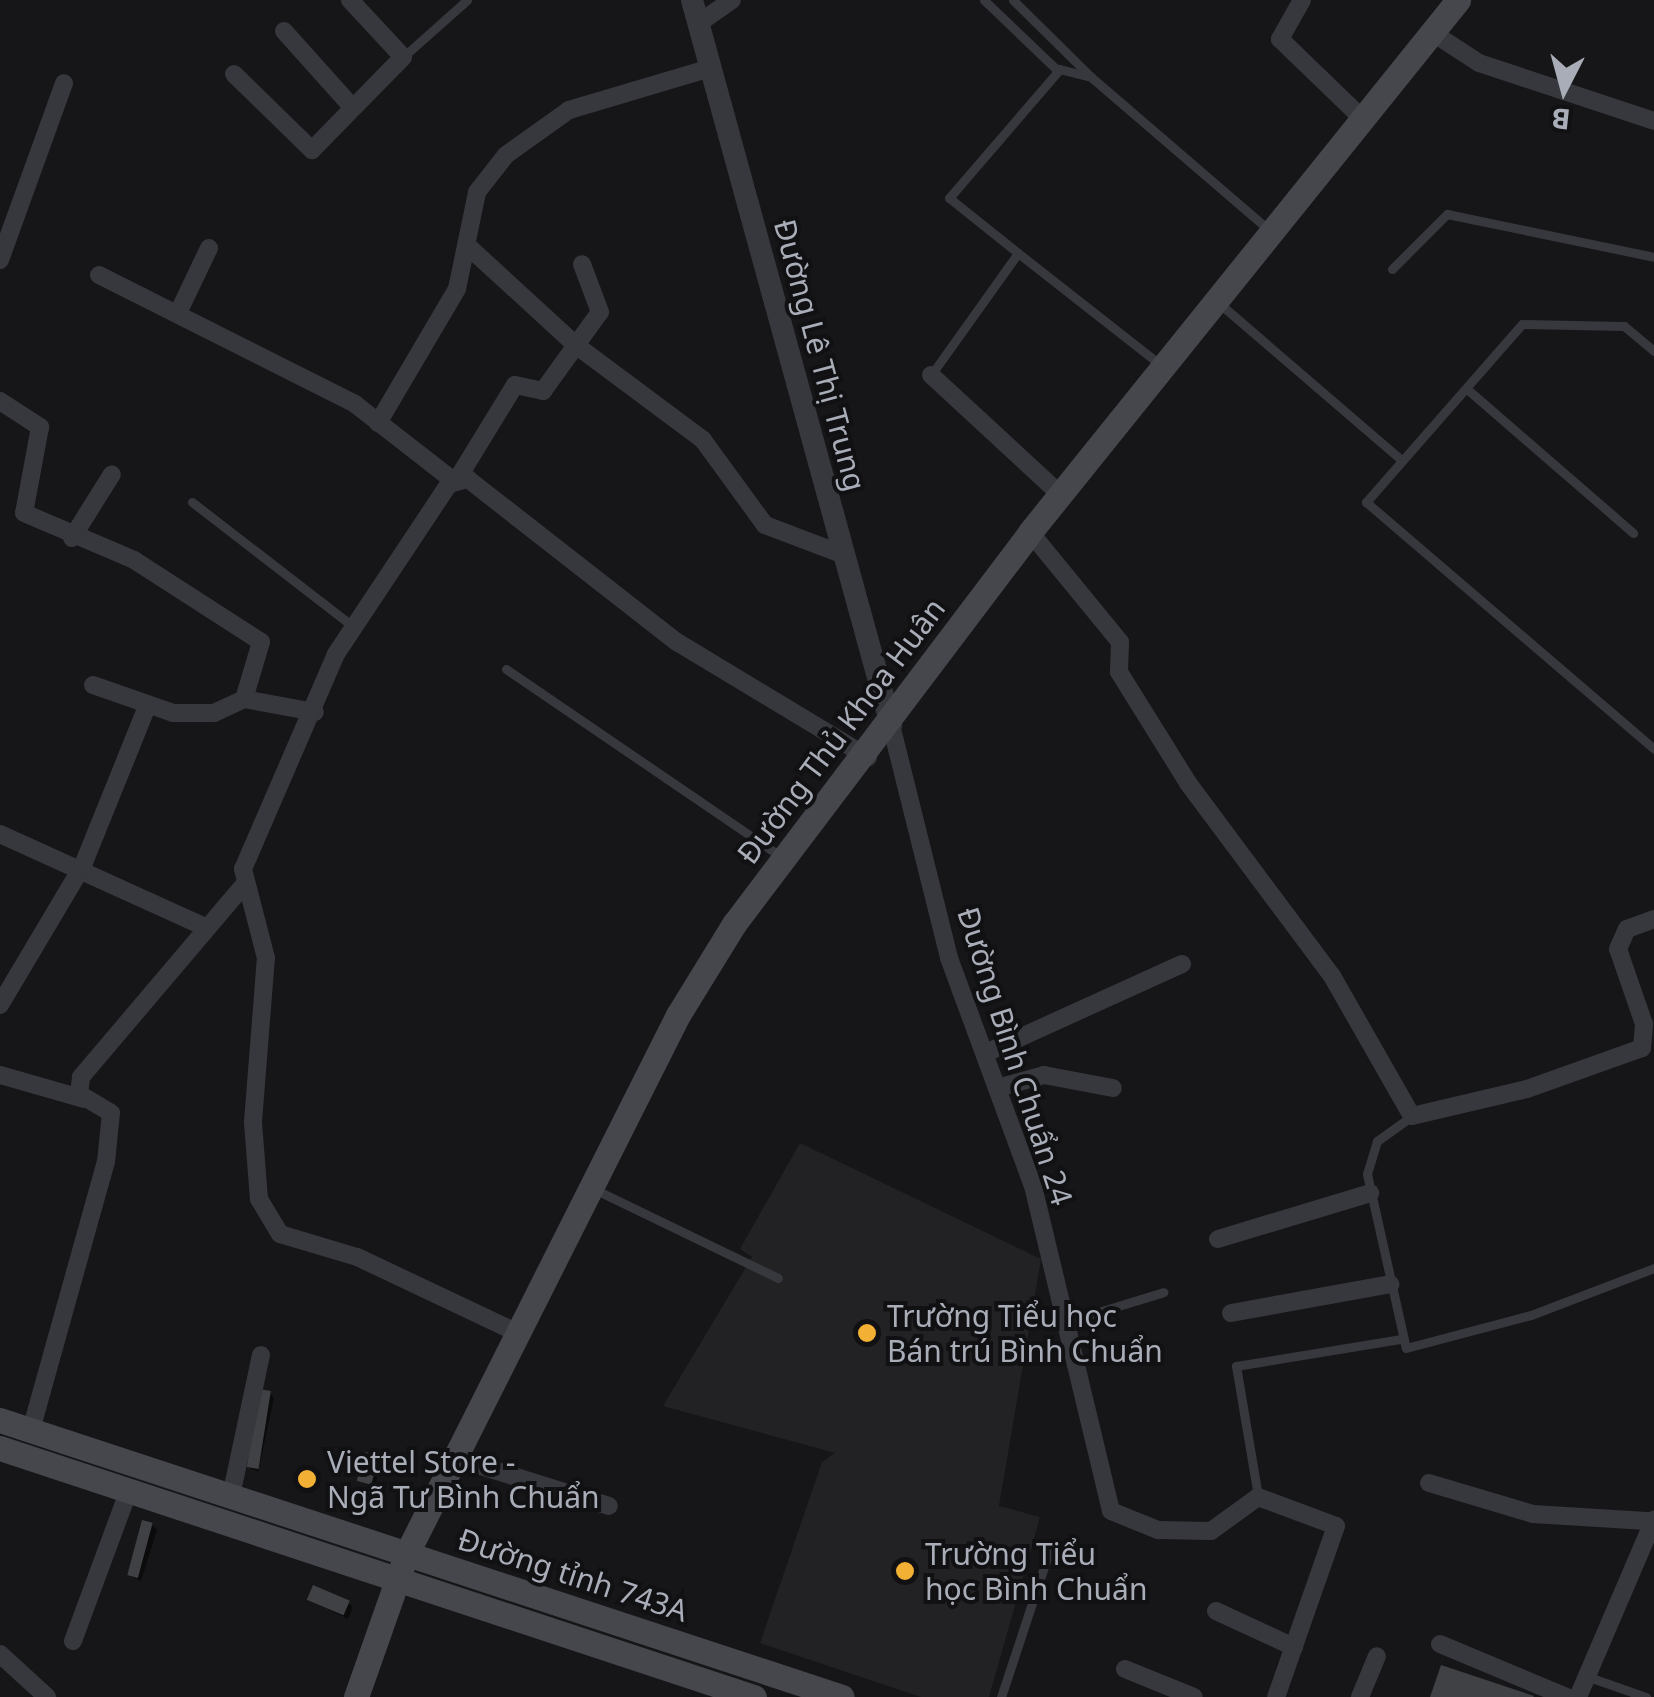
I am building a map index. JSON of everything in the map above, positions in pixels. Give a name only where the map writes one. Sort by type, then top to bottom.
[{"type":"main road","name":"Đường Thủ Khoa Huân","points":[[356,1697],[406,1555],[678,1016],[786,860],[868,757],[1030,532],[1458,0]]},
{"type":"main road","name":"Đường tỉnh 743A","points":[[0,1420],[842,1697]]},
{"type":"main road","name":"Đường tỉnh 743A","points":[[1,1450],[754,1697]]},
{"type":"street","points":[[234,74],[312,150],[403,58],[350,0]]},
{"type":"street","points":[[695,11],[732,0]]},
{"type":"street","points":[[1302,0],[1280,40],[1364,120]]},
{"type":"street","name":"Đường Lê Thị Trung","points":[[695,11],[891,725]]},
{"type":"street","points":[[284,31],[354,108]]},
{"type":"street","points":[[1433,33],[1479,63],[1654,121]]},
{"type":"street","points":[[378,422],[458,289],[471,249],[477,192],[506,154],[568,110],[711,68]]},
{"type":"street","points":[[0,260],[64,83]]},
{"type":"street","points":[[178,313],[209,248]]},
{"type":"street","points":[[471,249],[577,346],[703,440],[765,526],[844,555]]},
{"type":"street","points":[[518,1332],[267,1221],[254,1122],[266,958],[243,886],[245,860],[354,628],[456,479],[514,385],[543,391],[600,312],[582,264]]},
{"type":"street","points":[[99,275],[178,313],[378,422],[677,642],[868,757]]},
{"type":"street","points":[[930,375],[1060,495]]},
{"type":"street","points":[[0,401],[40,427],[24,513],[72,538],[134,560],[261,642],[244,699]]},
{"type":"street","points":[[72,538],[112,474]]},
{"type":"street","points":[[1030,532],[1120,642],[1128,688],[1188,783],[1332,976],[1412,1116],[1642,1048],[1644,1024],[1618,949],[1627,929],[1654,919]]},
{"type":"street","points":[[93,685],[146,709],[214,712],[244,699],[315,712]]},
{"type":"street","points":[[0,1005],[83,865],[146,709]]},
{"type":"street","name":"Đường Bình Chuẩn 24","points":[[891,725],[949,958],[1001,1087],[1066,1322],[1110,1511],[1158,1530],[1211,1531],[1258,1498]]},
{"type":"street","points":[[0,834],[83,865],[207,928]]},
{"type":"street","points":[[84,1098],[85,1068],[243,886]]},
{"type":"street","points":[[988,1052],[1182,964]]},
{"type":"street","points":[[0,1075],[84,1098],[111,1112],[106,1162],[30,1430]]},
{"type":"street","points":[[1001,1087],[1044,1075],[1113,1088]]},
{"type":"street","points":[[1218,1239],[1370,1193]]},
{"type":"street","points":[[1232,1314],[1390,1284]]},
{"type":"street","points":[[231,1496],[261,1354]]},
{"type":"street","points":[[456,1458],[610,1506]]},
{"type":"street","points":[[1429,1484],[1533,1514],[1650,1520],[1578,1697]]},
{"type":"street","points":[[73,1641],[129,1490]]},
{"type":"street","points":[[1258,1498],[1320,1517],[1338,1533],[1276,1697]]},
{"type":"street","points":[[1216,1611],[1294,1647]]},
{"type":"street","points":[[1440,1644],[1566,1697]]},
{"type":"street","points":[[0,1654],[47,1697]]},
{"type":"street","points":[[1360,1697],[1377,1656]]},
{"type":"street","points":[[1126,1669],[1194,1697]]},
{"type":"lane","points":[[403,58],[467,0]]},
{"type":"lane","points":[[984,0],[1060,69],[1091,77]]},
{"type":"lane","points":[[1013,0],[1091,77],[1273,234]]},
{"type":"lane","points":[[1060,69],[949,198],[1164,368]]},
{"type":"lane","points":[[1392,268],[1447,214],[1654,257]]},
{"type":"lane","points":[[930,375],[1018,253]]},
{"type":"lane","points":[[1218,302],[1400,459]]},
{"type":"lane","points":[[1654,351],[1624,326],[1522,324],[1366,502],[1654,749]]},
{"type":"lane","points":[[1467,389],[1634,533]]},
{"type":"lane","points":[[192,502],[354,628]]},
{"type":"lane","points":[[506,669],[786,860]]},
{"type":"lane","points":[[1412,1116],[1368,1156],[1370,1193],[1400,1338],[1406,1348],[1463,1335],[1654,1268]]},
{"type":"lane","points":[[592,1188],[778,1278]]},
{"type":"lane","points":[[1066,1322],[1164,1292]]},
{"type":"lane","points":[[1258,1498],[1236,1366],[1400,1338]]},
{"type":"lane","points":[[1001,1697],[1050,1549]]},
{"type":"lane","points":[[1586,1676],[1646,1697]]},
{"type":"shaded area","name":"Trường Tiểu học Bán trú Bình Chuẩn","points":[[800,1143],[1041,1259],[999,1506],[1040,1517],[989,1697],[921,1697],[760,1643],[822,1462],[835,1453],[663,1406],[752,1257],[740,1249]]},
{"type":"building","points":[[259,1389],[271,1391],[258,1469],[247,1467]]},
{"type":"building","points":[[365,1452],[379,1456],[371,1485],[357,1481]]},
{"type":"building","points":[[142,1520],[153,1523],[138,1578],[127,1575]]},
{"type":"building","points":[[313,1585],[350,1601],[344,1615],[307,1600]]},
{"type":"building","points":[[1441,1665],[1534,1696],[1430,1697]]},
{"type":"place","name":"Trường Tiểu học Bán trú Bình Chuẩn","points":[[867,1333]]},
{"type":"place","name":"Viettel Store - Ngã Tư Bình Chuẩn","points":[[307,1479]]},
{"type":"place","name":"Trường Tiểu học Bình Chuẩn","points":[[905,1571]]}]
